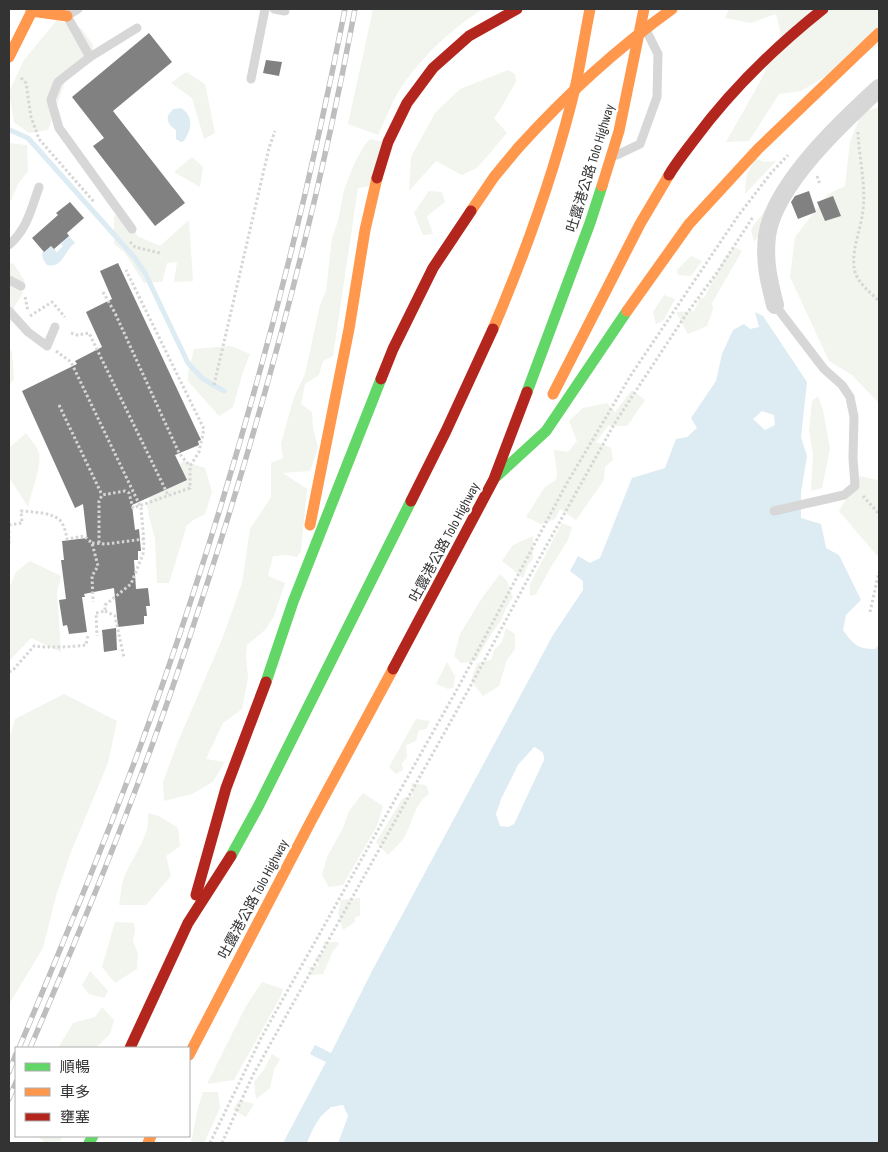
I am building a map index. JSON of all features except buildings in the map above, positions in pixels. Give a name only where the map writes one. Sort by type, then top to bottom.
[{"type":"main road","points":[[293,602],[305,555],[338,392],[369,205],[388,140],[403,106],[435,64],[466,37],[517,9]]},
{"type":"main road","points":[[130,1047],[189,921],[239,843],[315,695],[377,568],[438,450],[494,328],[541,207],[561,145],[590,9]]},
{"type":"main road","name":"吐露港公路 Tolo Highway","points":[[190,1053],[314,814],[494,479],[590,222],[611,158],[619,131],[644,9]]},
{"type":"main road","points":[[189,921],[226,788],[254,717],[293,602],[376,390],[433,268],[494,177],[518,148],[572,90],[615,52],[672,9]]},
{"type":"main road","points":[[546,407],[640,224],[672,170],[710,118],[741,82],[788,37],[823,9]]},
{"type":"main road","points":[[9,55],[32,10],[68,16]]},
{"type":"main road","points":[[494,479],[546,431],[641,288],[688,224],[758,149],[879,33]]},
{"type":"main road","points":[[521,455],[537,424]]},
{"type":"street","points":[[776,305],[767,272],[768,235],[775,212],[786,187],[809,159],[856,109],[879,88]]},
{"type":"lane","points":[[78,9],[68,16],[90,57]]},
{"type":"lane","points":[[250,79],[265,9]]},
{"type":"lane","points":[[274,9],[285,11]]},
{"type":"lane","points":[[611,158],[640,144],[657,97],[658,54],[642,24]]},
{"type":"lane","points":[[132,229],[59,128],[52,100],[58,82],[90,57],[137,28]]},
{"type":"lane","points":[[9,245],[20,235],[30,214],[39,187]]},
{"type":"lane","points":[[9,280],[23,288]]},
{"type":"lane","points":[[774,511],[844,495],[855,486],[853,458],[854,417],[850,397],[842,385],[824,369],[776,305]]},
{"type":"lane","points":[[9,310],[28,332],[47,346],[55,327]]},
{"type":"path","points":[[856,109],[863,177],[864,208],[854,251],[854,269],[860,281],[879,301]]},
{"type":"path","points":[[214,386],[269,148],[275,131]]},
{"type":"path","points":[[210,1143],[261,1038],[460,684],[572,475],[631,375],[738,216],[771,173],[791,152]]},
{"type":"path","points":[[222,1143],[253,1075],[616,421],[687,313],[759,210]]},
{"type":"path","points":[[102,495],[125,491],[129,493],[133,508],[190,488],[190,466],[199,452],[204,429],[126,270]]},
{"type":"path","points":[[23,288],[30,316],[39,310]]},
{"type":"path","points":[[103,292],[179,452],[190,466]]},
{"type":"path","points":[[71,333],[77,335],[89,333],[168,495]]},
{"type":"path","points":[[54,350],[71,362],[140,505],[144,539],[143,554],[131,584],[105,605],[105,611]]},
{"type":"path","points":[[59,405],[102,495]]},
{"type":"path","points":[[855,486],[879,514]]},
{"type":"path","points":[[100,543],[99,501],[102,495]]},
{"type":"path","points":[[9,525],[22,523],[21,511],[55,516],[62,521],[67,539],[84,536],[92,542],[106,544],[144,539]]},
{"type":"path","points":[[9,531],[9,546]]},
{"type":"path","points":[[92,542],[98,566],[92,576],[93,602]]},
{"type":"path","points":[[870,612],[879,572]]},
{"type":"path","points":[[96,636],[96,613],[105,611],[113,614],[124,658]]},
{"type":"path","points":[[9,672],[14,669],[34,646],[60,646],[67,648],[86,645],[88,635]]},
{"type":"shaded area","points":[[373,9],[483,9],[450,33],[412,72],[396,95],[378,135],[348,124]]},
{"type":"shaded area","points":[[729,9],[879,9],[879,45],[801,91],[779,94],[749,141],[726,142],[761,80],[781,34],[776,14],[751,23],[725,18]]},
{"type":"shaded area","points":[[57,20],[81,28],[93,45],[93,53],[70,68],[48,130],[29,133],[14,122],[9,92],[24,60]]},
{"type":"shaded area","points":[[508,70],[515,74],[516,82],[494,118],[507,133],[477,168],[462,175],[436,161],[409,191],[411,157],[435,113],[460,89]]},
{"type":"shaded area","points":[[186,72],[205,84],[215,133],[204,139],[192,98],[171,83]]},
{"type":"shaded area","points":[[879,107],[879,403],[852,375],[829,361],[790,277],[795,237],[828,194],[845,186],[850,142],[862,112]]},
{"type":"shaded area","points":[[181,108],[190,119],[190,128],[184,141],[181,142],[176,139],[176,130],[170,125],[168,117],[174,109]]},
{"type":"shaded area","points":[[370,139],[392,144],[370,186],[358,188],[333,356],[323,361],[319,375],[305,384],[301,404],[312,412],[313,428],[318,447],[310,471],[283,473],[307,489],[301,551],[297,557],[287,555],[273,556],[268,576],[285,583],[274,616],[266,629],[247,645],[248,678],[242,709],[223,723],[206,759],[225,762],[213,782],[192,794],[164,801],[163,782],[177,744],[223,637],[242,583],[250,529],[271,497],[271,463],[283,458],[281,443],[294,397],[305,374],[320,305],[326,291],[332,238],[338,221],[344,190],[354,164]]},
{"type":"shaded area","points":[[9,143],[27,145],[28,171],[18,184],[11,201],[9,199]]},
{"type":"shaded area","points":[[192,157],[203,167],[200,187],[174,172]]},
{"type":"shaded area","points":[[754,158],[765,162],[776,161],[745,194],[746,178]]},
{"type":"shaded area","points":[[429,191],[442,192],[445,202],[427,216],[433,234],[423,235],[414,213]]},
{"type":"shaded area","points":[[770,204],[767,225],[754,242],[751,229]]},
{"type":"shaded area","points":[[114,215],[133,224],[137,236],[160,246],[189,220],[193,281],[174,282],[177,262],[167,263],[162,282],[144,283],[125,253],[114,244]]},
{"type":"shaded area","points":[[69,236],[75,243],[60,262],[47,265],[42,253],[51,246],[57,252],[63,246],[61,244]]},
{"type":"shaded area","points":[[735,247],[742,251],[712,303],[713,309],[707,326],[688,334],[676,312],[694,311],[700,298],[704,298],[724,259]]},
{"type":"shaded area","points":[[691,256],[702,261],[691,276],[678,275],[677,270]]},
{"type":"shaded area","points":[[9,263],[14,264],[24,280],[22,295],[14,307],[9,325]]},
{"type":"shaded area","points":[[664,295],[675,299],[664,320],[656,324],[653,312]]},
{"type":"shaded area","points":[[755,312],[763,316],[807,382],[801,437],[807,456],[801,492],[801,518],[821,524],[826,548],[839,555],[861,600],[846,615],[843,630],[860,647],[875,649],[879,645],[879,1143],[338,1143],[348,1116],[343,1105],[329,1110],[319,1119],[307,1143],[283,1143],[326,1062],[310,1054],[315,1045],[331,1053],[373,969],[553,635],[583,590],[583,581],[570,571],[578,556],[590,563],[600,558],[632,478],[665,468],[676,439],[687,437],[697,428],[691,418],[716,381],[722,354],[733,330],[744,324],[750,329],[759,327]],"holes":[[[762,411],[774,415],[775,425],[765,430],[753,419]],[[535,747],[543,753],[544,760],[514,824],[501,826],[496,814],[518,765]]]},
{"type":"shaded area","points":[[231,346],[250,354],[233,407],[219,416],[188,381],[188,373],[194,349]]},
{"type":"shaded area","points":[[9,349],[12,352],[14,379],[9,385]]},
{"type":"shaded area","points":[[632,390],[645,400],[627,426],[608,426],[596,442],[611,448],[613,460],[605,467],[604,480],[576,520],[560,509],[555,519],[541,524],[526,517],[545,487],[556,480],[554,450],[568,452],[577,441],[569,421],[583,408],[607,403],[615,412]]},
{"type":"shaded area","points":[[818,396],[823,410],[830,449],[822,488],[811,491],[813,454],[809,431],[812,401]]},
{"type":"shaded area","points":[[26,433],[37,448],[40,458],[28,507],[9,477],[9,448]]},
{"type":"shaded area","points":[[184,461],[205,468],[212,492],[205,514],[193,520],[185,527],[169,583],[157,583],[155,539],[147,507],[154,484]]},
{"type":"shaded area","points":[[860,476],[877,480],[879,478],[879,558],[839,511]]},
{"type":"shaded area","points":[[562,523],[572,527],[568,540],[536,594],[530,596],[530,584]]},
{"type":"shaded area","points":[[533,536],[533,559],[528,565],[523,578],[502,561],[513,545]]},
{"type":"shaded area","points":[[30,561],[61,576],[57,592],[61,652],[31,638],[9,661],[9,588],[16,572]]},
{"type":"shaded area","points":[[500,574],[507,581],[513,597],[476,661],[461,663],[454,656],[460,634],[482,598]]},
{"type":"shaded area","points":[[506,628],[515,634],[515,649],[507,660],[499,686],[483,696],[471,681],[477,663],[491,660],[494,650],[502,642]]},
{"type":"shaded area","points":[[447,662],[455,676],[454,687],[448,689],[436,684]]},
{"type":"shaded area","points":[[64,694],[117,721],[108,763],[71,852],[56,896],[43,948],[9,1004],[9,740],[15,719]]},
{"type":"shaded area","points":[[416,719],[430,721],[426,729],[419,730],[416,741],[406,745],[407,757],[402,763],[403,770],[396,774],[389,767]]},
{"type":"shaded area","points":[[411,783],[426,785],[429,794],[417,807],[404,837],[388,855],[376,842],[403,798],[413,796]]},
{"type":"shaded area","points":[[363,793],[383,806],[377,826],[343,885],[329,887],[322,875],[327,857],[343,828],[349,811]]},
{"type":"shaded area","points":[[148,813],[159,816],[178,828],[180,846],[166,856],[171,876],[146,905],[119,905],[122,884],[127,870],[144,839]]},
{"type":"shaded area","points":[[360,898],[360,916],[355,917],[355,922],[343,930],[338,913],[341,900]]},
{"type":"shaded area","points":[[115,922],[134,923],[133,941],[138,954],[137,969],[115,983],[102,967]]},
{"type":"shaded area","points":[[323,942],[338,942],[339,944],[333,951],[323,974],[312,975],[308,967],[319,966],[315,958],[325,951]]},
{"type":"shaded area","points":[[90,971],[108,991],[104,998],[89,994],[82,985]]},
{"type":"shaded area","points":[[262,982],[283,989],[281,996],[234,1080],[207,1084],[246,1006]]},
{"type":"shaded area","points":[[102,1007],[114,1020],[110,1034],[97,1047],[59,1047],[73,1023],[95,1017]]},
{"type":"shaded area","points":[[272,1054],[280,1059],[274,1070],[270,1088],[256,1099],[254,1082],[263,1071]]},
{"type":"shaded area","points":[[203,1092],[218,1092],[220,1108],[204,1143],[191,1143],[198,1108]]},
{"type":"shaded area","points":[[239,1100],[254,1104],[246,1117],[233,1110]]},
{"type":"shaded area","points":[[38,1137],[61,1137],[61,1141],[45,1142]]},
{"type":"pier","points":[[534,747],[543,753],[544,759],[514,824],[508,827],[500,826],[496,814],[501,799],[518,765]],"holes":[[[535,751],[541,755],[542,759],[512,822],[502,824],[499,814],[503,800],[520,767]]]},
{"type":"pier","points":[[343,1105],[348,1116],[338,1143],[335,1143],[345,1116],[341,1108],[332,1110],[323,1117],[309,1143],[307,1143],[321,1116],[331,1107]]},
{"type":"waterway","points":[[10,130],[28,138],[134,257],[145,273],[188,363],[203,379],[224,391]]},
{"type":"railway","points":[[19,1047],[129,778],[162,686],[217,519],[266,350],[288,266],[345,9]]},
{"type":"railway","points":[[30,1047],[123,823],[201,603],[253,435],[299,266],[338,95],[355,9]]},
{"type":"railway","points":[[9,1072],[15,1057]]},
{"type":"railway","points":[[9,1099],[15,1084]]},
{"type":"traffic: fast","points":[[527,392],[602,186]]},
{"type":"traffic: fast","points":[[497,476],[546,431],[627,311]]},
{"type":"traffic: fast","points":[[266,682],[293,602],[381,379]]},
{"type":"traffic: fast","points":[[231,856],[258,807],[411,501]]},
{"type":"traffic: fast","points":[[89,1143],[92,1137]]},
{"type":"traffic: slow","points":[[9,57],[33,9]]},
{"type":"traffic: slow","points":[[493,329],[518,269],[550,177],[576,84],[590,9]]},
{"type":"traffic: slow","points":[[602,186],[619,131],[644,9]]},
{"type":"traffic: slow","points":[[518,148],[591,74],[672,9]]},
{"type":"traffic: slow","points":[[31,11],[67,16]]},
{"type":"traffic: slow","points":[[627,311],[689,224],[758,149],[879,33]]},
{"type":"traffic: slow","points":[[471,211],[494,177],[518,148]]},
{"type":"traffic: slow","points":[[553,394],[640,224],[669,175]]},
{"type":"traffic: slow","points":[[310,525],[349,329],[365,230],[377,178]]},
{"type":"traffic: slow","points":[[190,1053],[393,669]]},
{"type":"traffic: slow","points":[[148,1143],[151,1137]]},
{"type":"traffic: jam","points":[[377,178],[388,142],[407,103],[433,68],[469,36],[517,9]]},
{"type":"traffic: jam","points":[[669,175],[708,122],[738,87],[770,54],[823,9]]},
{"type":"traffic: jam","points":[[381,379],[393,349],[433,268],[471,211]]},
{"type":"traffic: jam","points":[[411,501],[493,329]]},
{"type":"traffic: jam","points":[[393,669],[494,479],[527,392]]},
{"type":"traffic: jam","points":[[196,895],[226,788],[266,682]]},
{"type":"traffic: jam","points":[[130,1047],[188,923],[231,856]]}]
